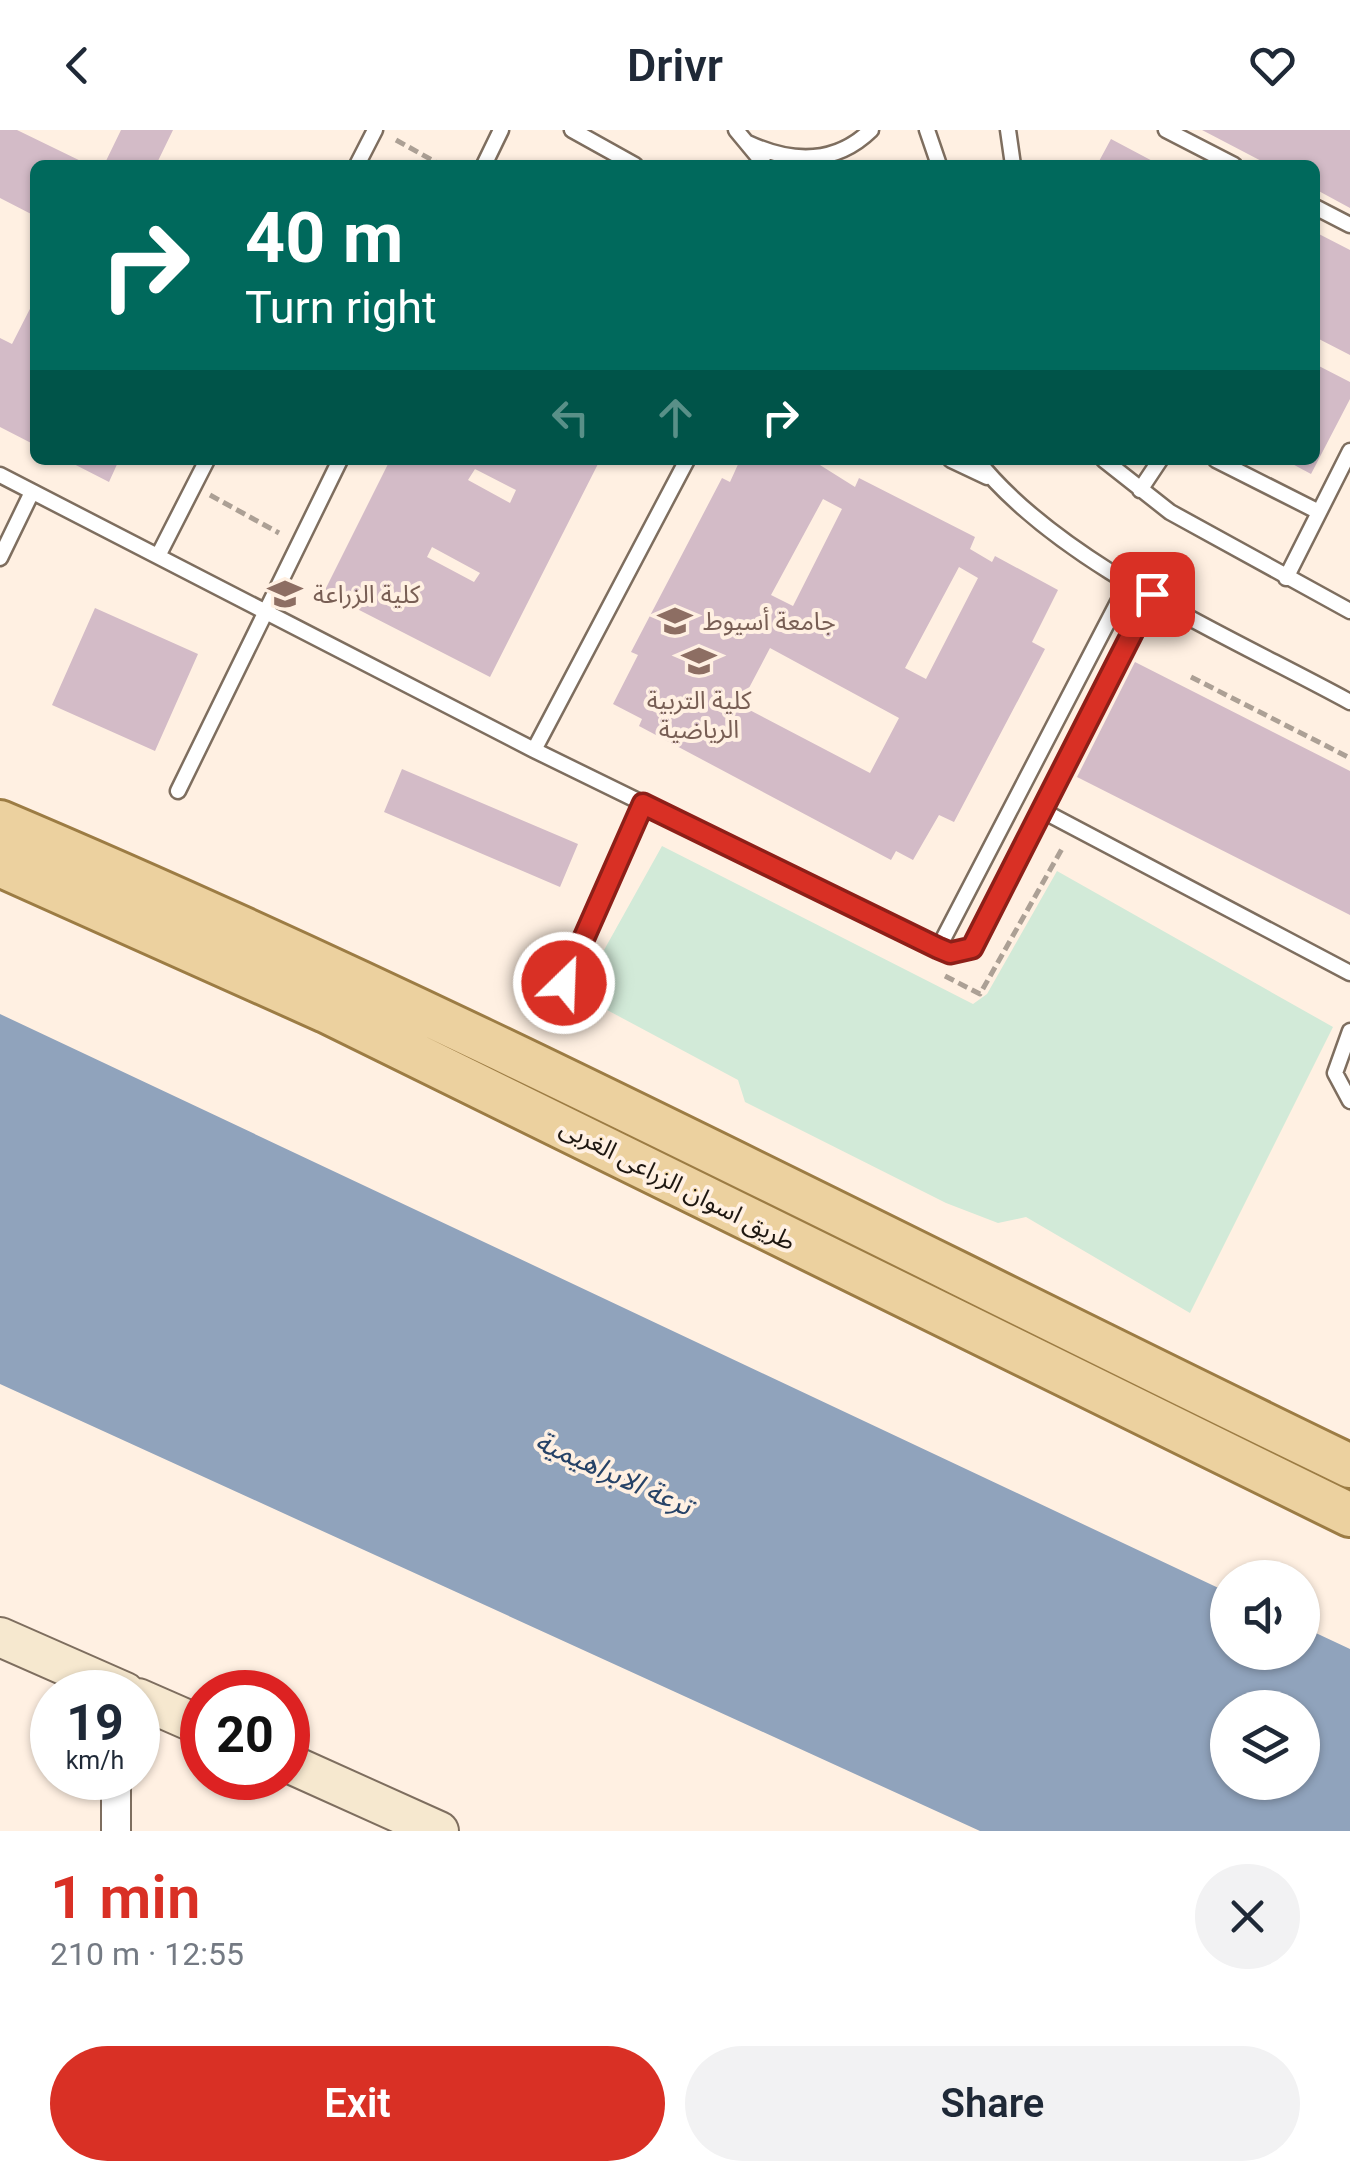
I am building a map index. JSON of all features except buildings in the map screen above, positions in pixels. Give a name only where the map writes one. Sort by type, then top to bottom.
[{"type":"main road","name":"طريق اسوان الزراعى الغربى","points":[[0,822],[297,952],[514,1054],[1350,1466]]},
{"type":"main road","name":"طريق اسوان الزراعى الغربى","points":[[0,865],[326,1011],[1350,1515]]},
{"type":"street","points":[[0,1637],[73,1670]]},
{"type":"street","points":[[310,1773],[439,1831]]},
{"type":"street","points":[[116,1800],[116,1831]]},
{"type":"lane","points":[[360,160],[375,130]]},
{"type":"lane","points":[[487,160],[502,130]]},
{"type":"lane","points":[[572,130],[625,160]]},
{"type":"lane","points":[[736,130],[762,160]]},
{"type":"lane","points":[[748,143],[786,158],[806,159],[845,149],[870,130]]},
{"type":"lane","points":[[927,130],[937,160]]},
{"type":"lane","points":[[1008,130],[1012,160]]},
{"type":"lane","points":[[1166,130],[1224,160]]},
{"type":"lane","points":[[1320,210],[1350,225]]},
{"type":"lane","points":[[1286,578],[1350,451]]},
{"type":"lane","points":[[158,556],[204,465]]},
{"type":"lane","points":[[178,791],[338,465]]},
{"type":"lane","points":[[534,750],[684,465]]},
{"type":"lane","points":[[962,465],[993,480]]},
{"type":"lane","points":[[981,465],[993,480],[1082,555],[1350,702]]},
{"type":"lane","points":[[1110,465],[1140,490],[1286,578],[1350,611]]},
{"type":"lane","points":[[1140,490],[1157,465]]},
{"type":"lane","points":[[1226,465],[1319,512]]},
{"type":"lane","points":[[0,475],[534,750],[938,948],[961,952],[980,938],[1152,594]]},
{"type":"lane","points":[[2,550],[32,492]]},
{"type":"lane","points":[[938,948],[1129,580]]},
{"type":"lane","points":[[564,983],[643,804]]},
{"type":"lane","points":[[1044,811],[1350,973]]},
{"type":"lane","points":[[1350,1031],[1335,1073],[1350,1101]]},
{"type":"path","points":[[394,139],[433,160]]},
{"type":"path","points":[[194,486],[299,544]]},
{"type":"path","points":[[1191,676],[1350,758]]},
{"type":"green space","points":[[662,846],[973,1004],[987,994],[1057,871],[1333,1027],[1190,1313],[1026,1217],[998,1223],[946,1203],[745,1102],[738,1080],[579,995]]},
{"type":"water","name":"ترعة الابراهيمية","points":[[0,1014],[1210,1584],[1210,1670],[1320,1670],[1320,1635],[1350,1649],[1350,1831],[980,1831],[0,1384]]},
{"type":"place","name":"كلية الزراعة","points":[[285,594]]},
{"type":"place","name":"جامعة أسيوط","points":[[675,621]]},
{"type":"place","name":"كلية التربية الرياضية","points":[[699,661]]},
{"type":"route","points":[[564,983],[643,804],[938,948],[950,953],[972,948],[1152,594]]}]
